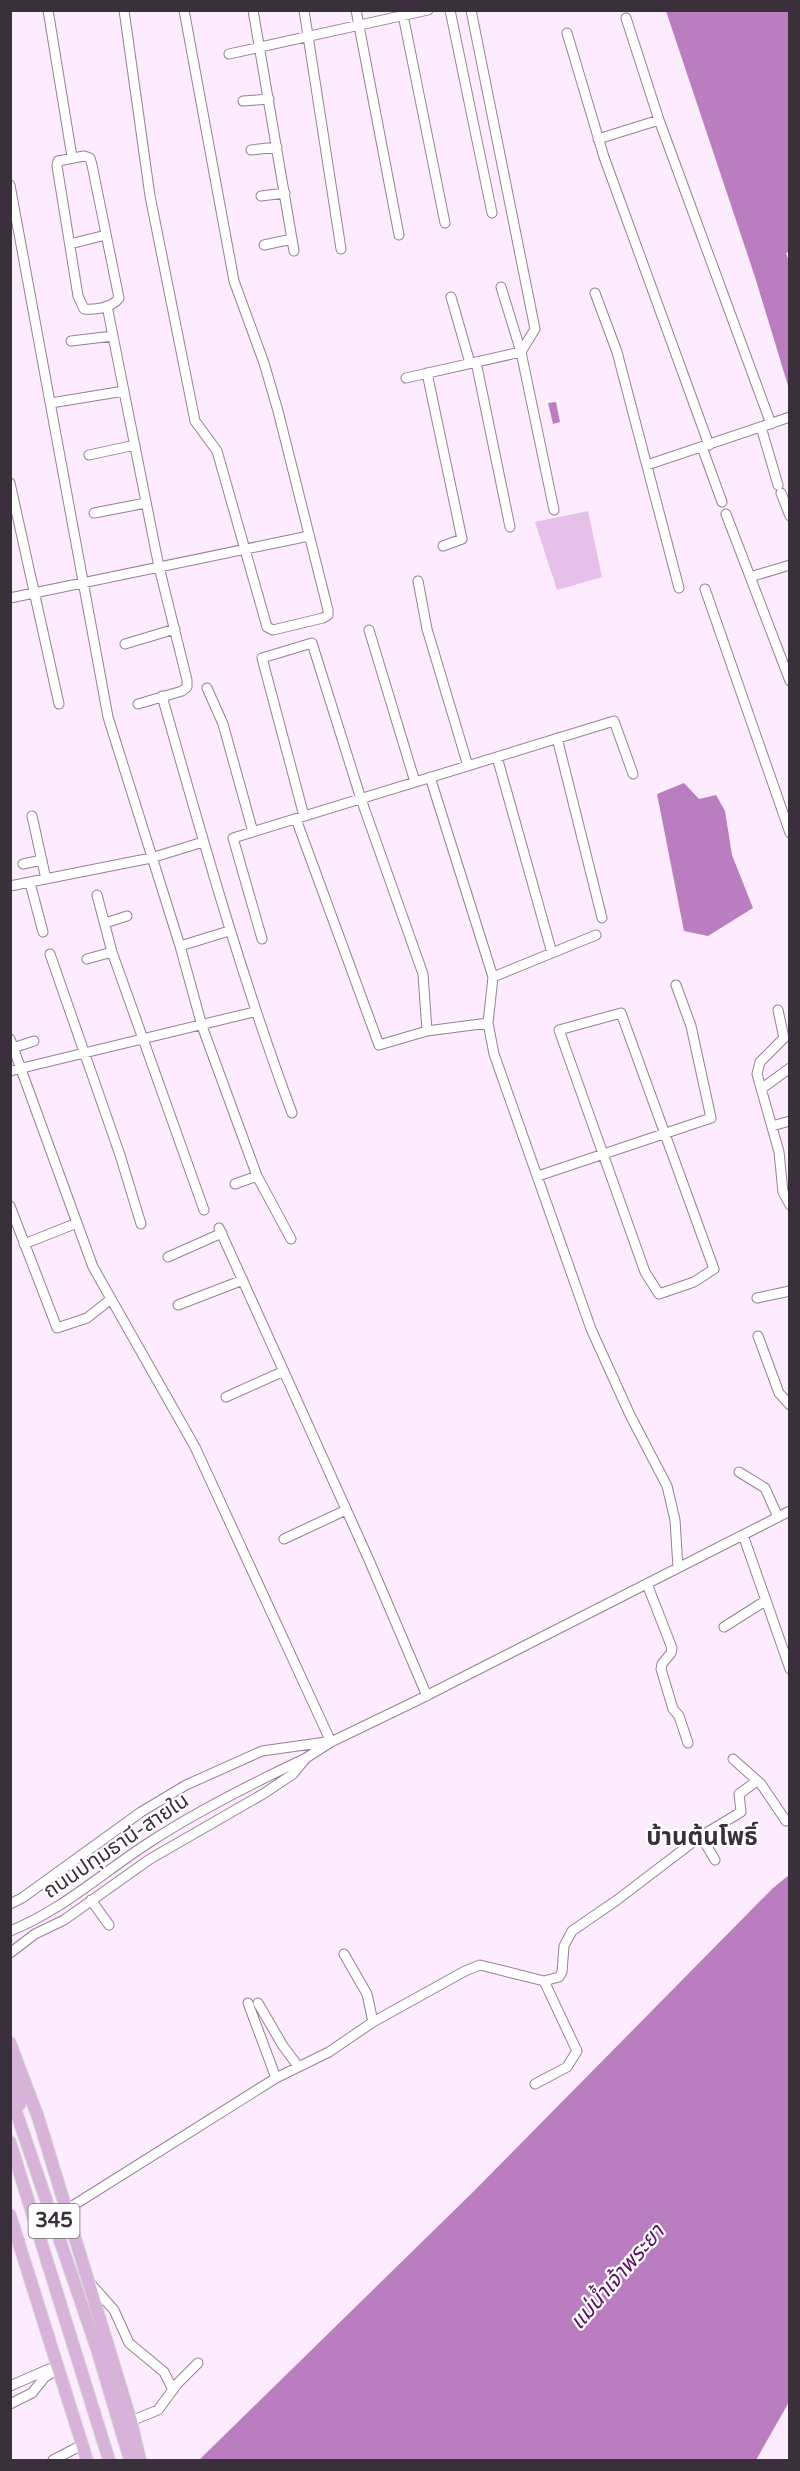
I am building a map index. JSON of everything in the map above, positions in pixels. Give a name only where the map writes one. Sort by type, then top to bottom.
[{"type":"main road","points":[[10,2043],[38,2117],[131,2421],[140,2460]]},
{"type":"main road","points":[[10,2055],[25,2135]]},
{"type":"main road","name":"345","points":[[10,2094],[97,2349],[130,2460]]},
{"type":"main road","name":"345","points":[[10,2142],[109,2460]]},
{"type":"main road","points":[[10,2215],[87,2460]]},
{"type":"street","points":[[48,10],[72,157]]},
{"type":"street","points":[[124,10],[150,196],[195,421],[217,451],[247,549],[267,627],[273,630],[328,615],[267,372],[234,281],[184,10]]},
{"type":"street","points":[[253,10],[294,251]]},
{"type":"street","points":[[304,10],[310,36],[341,249]]},
{"type":"street","points":[[356,10],[399,235]]},
{"type":"street","points":[[230,54],[358,26],[403,13],[428,10]]},
{"type":"street","points":[[450,10],[492,213]]},
{"type":"street","points":[[406,378],[521,352],[535,329],[471,10]]},
{"type":"street","points":[[403,13],[445,223]]},
{"type":"street","points":[[626,18],[659,120],[771,424]]},
{"type":"street","points":[[567,33],[598,139],[705,446],[722,502]]},
{"type":"street","points":[[243,101],[269,99]]},
{"type":"street","points":[[598,139],[659,120]]},
{"type":"street","points":[[251,150],[277,147]]},
{"type":"street","points":[[72,157],[90,158],[118,298],[113,304],[90,309],[81,306],[57,164],[60,159],[72,157]]},
{"type":"street","points":[[10,185],[108,717],[180,946],[202,1026],[257,1176],[291,1239]]},
{"type":"street","points":[[261,196],[285,193]]},
{"type":"street","points":[[70,244],[106,235]]},
{"type":"street","points":[[264,245],[292,239]]},
{"type":"street","points":[[501,286],[521,352],[554,510]]},
{"type":"street","points":[[595,293],[617,352],[679,588]]},
{"type":"street","points":[[451,297],[473,363],[510,527]]},
{"type":"street","points":[[106,306],[159,567],[186,672],[187,687],[182,691],[138,704]]},
{"type":"street","points":[[71,341],[113,336]]},
{"type":"street","points":[[427,373],[462,539],[443,546]]},
{"type":"street","points":[[51,403],[124,391]]},
{"type":"street","points":[[647,465],[789,417]]},
{"type":"street","points":[[761,427],[789,516]]},
{"type":"street","points":[[89,455],[135,445]]},
{"type":"street","points":[[10,483],[59,704]]},
{"type":"street","points":[[94,513],[146,503]]},
{"type":"street","points":[[726,514],[789,681]]},
{"type":"street","points":[[10,598],[309,536]]},
{"type":"street","points":[[750,577],[789,565]]},
{"type":"street","points":[[418,581],[427,629],[468,766]]},
{"type":"street","points":[[705,589],[788,826]]},
{"type":"street","points":[[125,644],[175,629]]},
{"type":"street","points":[[369,630],[415,782]]},
{"type":"street","points":[[428,1031],[423,974],[361,799],[312,643],[261,658],[300,817],[379,1045],[428,1031],[488,1023]]},
{"type":"street","points":[[207,687],[223,724],[253,832]]},
{"type":"street","points":[[162,696],[254,1012],[292,1113]]},
{"type":"street","points":[[262,939],[233,838],[614,721],[633,774]]},
{"type":"street","points":[[557,738],[602,918]]},
{"type":"street","points":[[497,757],[552,953]]},
{"type":"street","points":[[430,777],[493,977],[488,1023],[494,1054],[591,1329],[630,1415],[667,1486],[675,1520],[678,1568]]},
{"type":"street","points":[[32,816],[46,879]]},
{"type":"street","points":[[10,886],[151,858],[203,842]]},
{"type":"street","points":[[23,864],[42,860]]},
{"type":"street","points":[[30,883],[44,932]]},
{"type":"street","points":[[97,895],[112,952],[204,1210]]},
{"type":"street","points":[[105,923],[127,916]]},
{"type":"street","points":[[180,946],[229,931]]},
{"type":"street","points":[[493,977],[596,935]]},
{"type":"street","points":[[87,959],[112,952]]},
{"type":"street","points":[[50,954],[85,1051],[141,1224]]},
{"type":"street","points":[[537,1176],[711,1118],[691,1026],[676,985]]},
{"type":"street","points":[[778,1010],[784,1038],[757,1068],[772,1126],[783,1192],[789,1205]]},
{"type":"street","points":[[16,1070],[85,1051],[143,1040],[254,1012]]},
{"type":"street","points":[[621,1013],[664,1134],[714,1269],[694,1282],[659,1294],[645,1272],[560,1030],[621,1013]]},
{"type":"street","points":[[34,1041],[12,1043],[16,1070],[93,1267],[195,1447],[331,1742]]},
{"type":"street","points":[[761,1089],[789,1068]]},
{"type":"street","points":[[772,1126],[789,1121]]},
{"type":"street","points":[[234,1185],[257,1176]]},
{"type":"street","points":[[10,1206],[57,1328],[87,1318],[111,1299]]},
{"type":"street","points":[[24,1244],[77,1223]]},
{"type":"street","points":[[168,1257],[220,1230],[427,1696]]},
{"type":"street","points":[[178,1305],[243,1280]]},
{"type":"street","points":[[757,1298],[789,1291]]},
{"type":"street","points":[[758,1336],[779,1393],[789,1405]]},
{"type":"street","points":[[226,1397],[284,1371]]},
{"type":"street","points":[[739,1472],[765,1488],[778,1517]]},
{"type":"street","points":[[284,1539],[346,1510]]},
{"type":"street","points":[[10,1953],[150,1859],[294,1774],[306,1758],[331,1742],[427,1696],[789,1511]]},
{"type":"street","points":[[743,1535],[789,1669]]},
{"type":"street","points":[[647,1584],[672,1648],[672,1653],[662,1664],[661,1669],[673,1709],[680,1716],[688,1743]]},
{"type":"street","points":[[724,1627],[765,1601]]},
{"type":"street","points":[[10,1904],[22,1898],[169,1794],[262,1751],[331,1742]]},
{"type":"street","name":"ถนนปทุมธานี-สายใน","points":[[10,1931],[60,1908],[129,1856],[189,1817],[306,1758]]},
{"type":"street","points":[[733,1759],[757,1781],[786,1821]]},
{"type":"street","points":[[66,2210],[276,2078],[329,2052],[373,2022],[480,1965],[544,1981],[559,1977],[562,1972],[564,1947],[572,1931],[701,1836],[741,1812],[739,1794],[757,1781]]},
{"type":"street","points":[[701,1836],[715,1860]]},
{"type":"street","points":[[91,1900],[109,1925]]},
{"type":"street","points":[[344,1954],[367,1994],[373,2022]]},
{"type":"street","points":[[535,2084],[567,2067],[577,2051],[544,1981]]},
{"type":"street","points":[[248,2003],[276,2078]]},
{"type":"street","points":[[258,2003],[283,2046],[298,2066]]},
{"type":"street","points":[[87,2278],[114,2310],[129,2343],[164,2372],[173,2390]]},
{"type":"street","points":[[131,2421],[158,2410],[198,2363]]},
{"type":"street","points":[[10,2386],[58,2367]]},
{"type":"street","points":[[10,2404],[32,2393],[45,2377],[58,2367]]},
{"type":"street","points":[[53,2460],[82,2445]]},
{"type":"shaded area","points":[[588,511],[602,577],[557,590],[535,522]]},
{"type":"water","points":[[666,11],[789,11],[790,252],[786,253],[790,264],[789,389],[755,277]]},
{"type":"water","points":[[556,402],[560,422],[553,424],[548,403]]},
{"type":"water","points":[[684,783],[699,799],[716,795],[725,811],[732,855],[753,908],[708,936],[684,931],[657,794]]},
{"type":"water","name":"แม่น้ำเจ้าพระยา","points":[[789,1875],[789,2402],[756,2460],[199,2460],[474,2191],[773,1888]]},
{"type":"district","name":"บ้านต้นโพธิ์","points":[[702,1837]]}]
